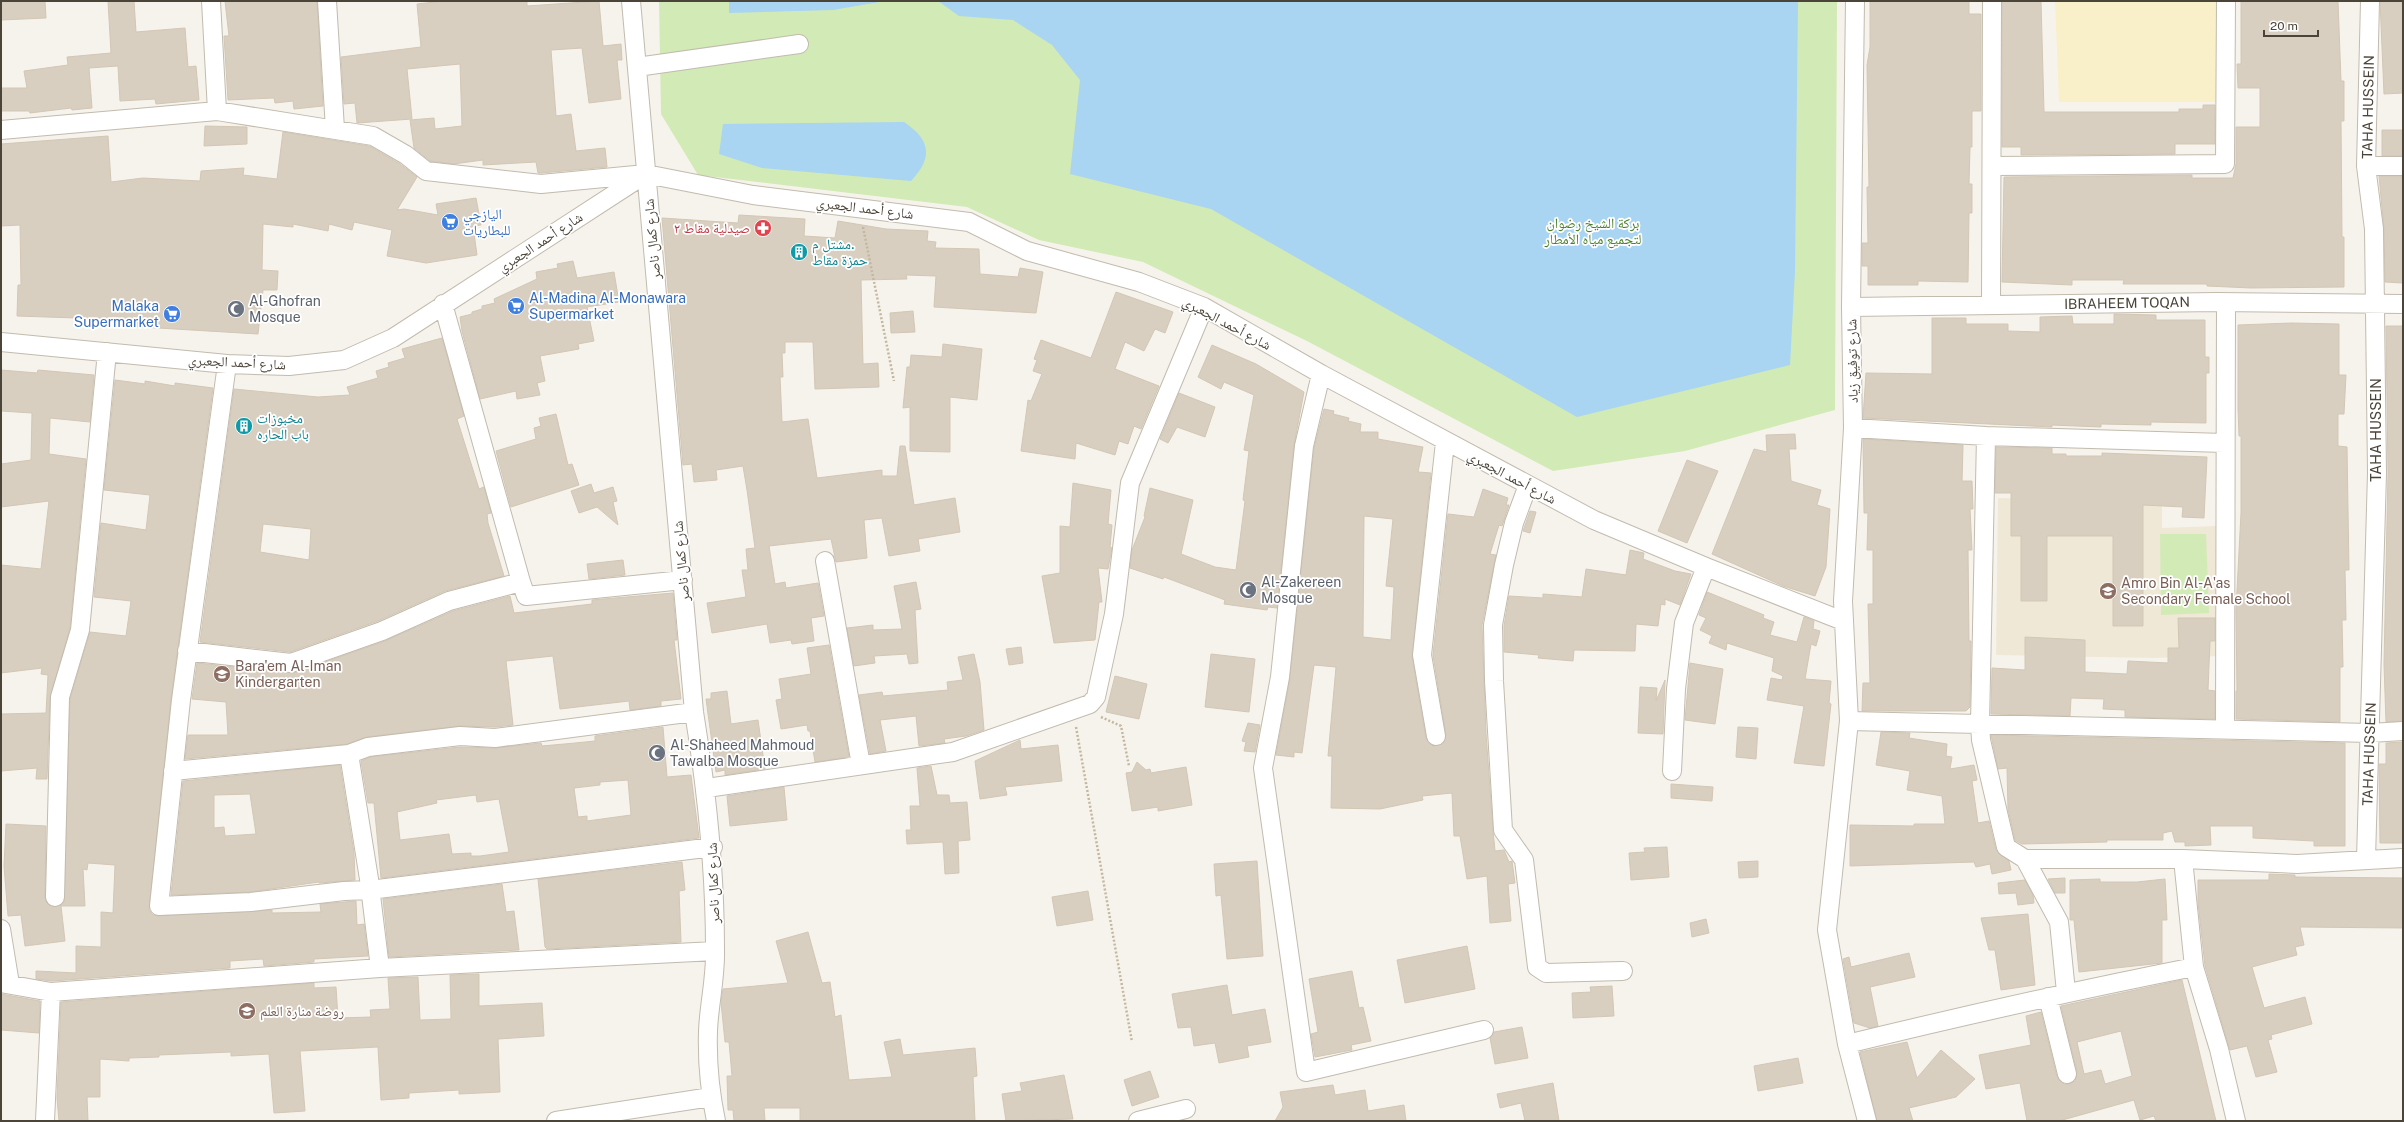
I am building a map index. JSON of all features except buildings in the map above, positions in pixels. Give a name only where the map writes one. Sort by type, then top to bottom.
[{"type":"street","points":[[211,1],[217,111]]},
{"type":"street","points":[[327,1],[335,129]]},
{"type":"street","name":"شارع كمال ناصر","points":[[631,1],[694,712],[707,788],[713,847],[716,951],[708,1031],[711,1097],[716,1121]]},
{"type":"street","name":"شارع توفيق زياد","points":[[1855,1],[1851,307],[1853,428],[1843,621],[1849,721],[1827,930],[1847,1044],[1867,1121]]},
{"type":"street","points":[[1991,305],[1992,1]]},
{"type":"street","points":[[1992,166],[2225,164],[2226,1]]},
{"type":"street","name":"TAHA HUSSEIN","points":[[2366,860],[2377,473],[2374,224],[2366,166],[2370,1]]},
{"type":"street","points":[[637,67],[799,44]]},
{"type":"street","points":[[1,130],[217,111],[373,136],[406,155],[426,171],[541,184],[646,174]]},
{"type":"street","points":[[2366,166],[2403,166]]},
{"type":"street","name":"شارع أحمد الجعبري","points":[[1,342],[227,364],[288,366],[344,360],[393,338],[443,304],[646,174],[753,195],[859,207],[969,222],[1026,251],[1139,282],[1204,307],[1321,374],[1445,442],[1594,520],[1706,567],[1843,621]]},
{"type":"street","points":[[2225,729],[2227,621],[2224,443],[2226,303]]},
{"type":"street","name":"IBRAHEEM TOQAN","points":[[1851,307],[2226,303],[2403,304]]},
{"type":"street","points":[[443,304],[526,596],[683,580]]},
{"type":"street","points":[[707,788],[953,752],[1078,710],[1096,697],[1114,614],[1130,483],[1204,307]]},
{"type":"street","points":[[55,897],[60,697],[80,630],[107,352]]},
{"type":"street","points":[[227,364],[187,651],[173,771],[160,906],[251,902],[344,890],[370,890],[713,847]]},
{"type":"street","points":[[1321,374],[1304,446],[1280,677],[1263,768],[1306,1072],[1484,1030]]},
{"type":"street","points":[[1853,428],[1986,436],[2224,443]]},
{"type":"street","points":[[1986,436],[1980,724],[1981,740],[2006,847],[2025,859],[2059,922],[2066,992]]},
{"type":"street","points":[[1436,736],[1422,656],[1445,442]]},
{"type":"street","points":[[1528,485],[1505,558],[1493,625],[1494,681],[1503,830],[1524,860],[1537,967],[1546,973],[1623,971]]},
{"type":"street","points":[[825,561],[862,765]]},
{"type":"street","points":[[1672,771],[1676,689],[1684,623],[1706,567]]},
{"type":"street","points":[[187,651],[291,663],[382,631],[449,601],[521,582]]},
{"type":"street","points":[[173,771],[349,754],[368,747],[452,737],[495,738],[694,712]]},
{"type":"street","points":[[1849,721],[2370,733],[2403,731]]},
{"type":"street","points":[[349,754],[370,890],[380,968]]},
{"type":"street","points":[[2025,859],[2183,859],[2297,864],[2403,858]]},
{"type":"street","points":[[2183,859],[2194,967],[2219,1049],[2236,1121]]},
{"type":"street","points":[[1,929],[5,984],[51,992],[380,968],[716,951]]},
{"type":"street","points":[[1847,1044],[2066,992],[2194,967]]},
{"type":"street","points":[[45,1121],[51,992]]},
{"type":"street","points":[[2048,997],[2067,1074]]},
{"type":"street","points":[[556,1121],[711,1097]]},
{"type":"street","points":[[1138,1121],[1186,1109]]},
{"type":"path","points":[[859,207],[894,381]]},
{"type":"path","points":[[1129,766],[1121,726],[1078,710],[1132,1042]]},
{"type":"shaded area","name":"Amro Bin Al-A'as Secondary Female School","points":[[1998,498],[2162,504],[2162,528],[2217,526],[2220,656],[2153,658],[1996,655]]},
{"type":"green space","name":"بركة الشيخ رضوان لتجميع مياه الأمطار","points":[[659,1],[1837,1],[1835,410],[1685,451],[1553,471],[1307,341],[1143,262],[1039,240],[967,207],[698,175],[661,114]]},
{"type":"green space","points":[[2160,534],[2206,534],[2209,613],[2161,615]]},
{"type":"sand","points":[[2055,1],[2221,1],[2220,102],[2059,102]]},
{"type":"water","points":[[729,1],[885,1],[833,10],[729,13]]},
{"type":"water","name":"بركة الشيخ رضوان لتجميع مياه الأمطار","points":[[938,1],[1798,1],[1795,271],[1790,365],[1577,417],[1211,209],[1070,174],[1080,80],[1052,45],[1013,20],[959,16]]},
{"type":"water","points":[[904,122],[920,136],[926,150],[926,157],[923,165],[911,181],[762,168],[719,154],[723,124]]},
{"type":"place","name":"اليازجي للبطاريات","points":[[450,222]]},
{"type":"place","name":"صيدلية مقاط ٢","points":[[763,228]]},
{"type":"place","name":"مشتل م. حمزة مقاط","points":[[799,252]]},
{"type":"place","name":"Al-Madina Al-Monawara Supermarket","points":[[516,306]]},
{"type":"place","name":"Al-Ghofran Mosque","points":[[236,309]]},
{"type":"place","name":"Malaka Supermarket","points":[[172,314]]},
{"type":"place","name":"مخبوزات باب الحاره","points":[[244,426]]},
{"type":"place","name":"Al-Zakereen Mosque","points":[[1248,590]]},
{"type":"place","name":"Amro Bin Al-A'as Secondary Female School","points":[[2108,591]]},
{"type":"place","name":"Bara'em Al-Iman Kindergarten","points":[[222,674]]},
{"type":"place","name":"Al-Shaheed Mahmoud Tawalba Mosque","points":[[657,753]]},
{"type":"place","name":"روضة منارة العلم","points":[[247,1011]]}]
